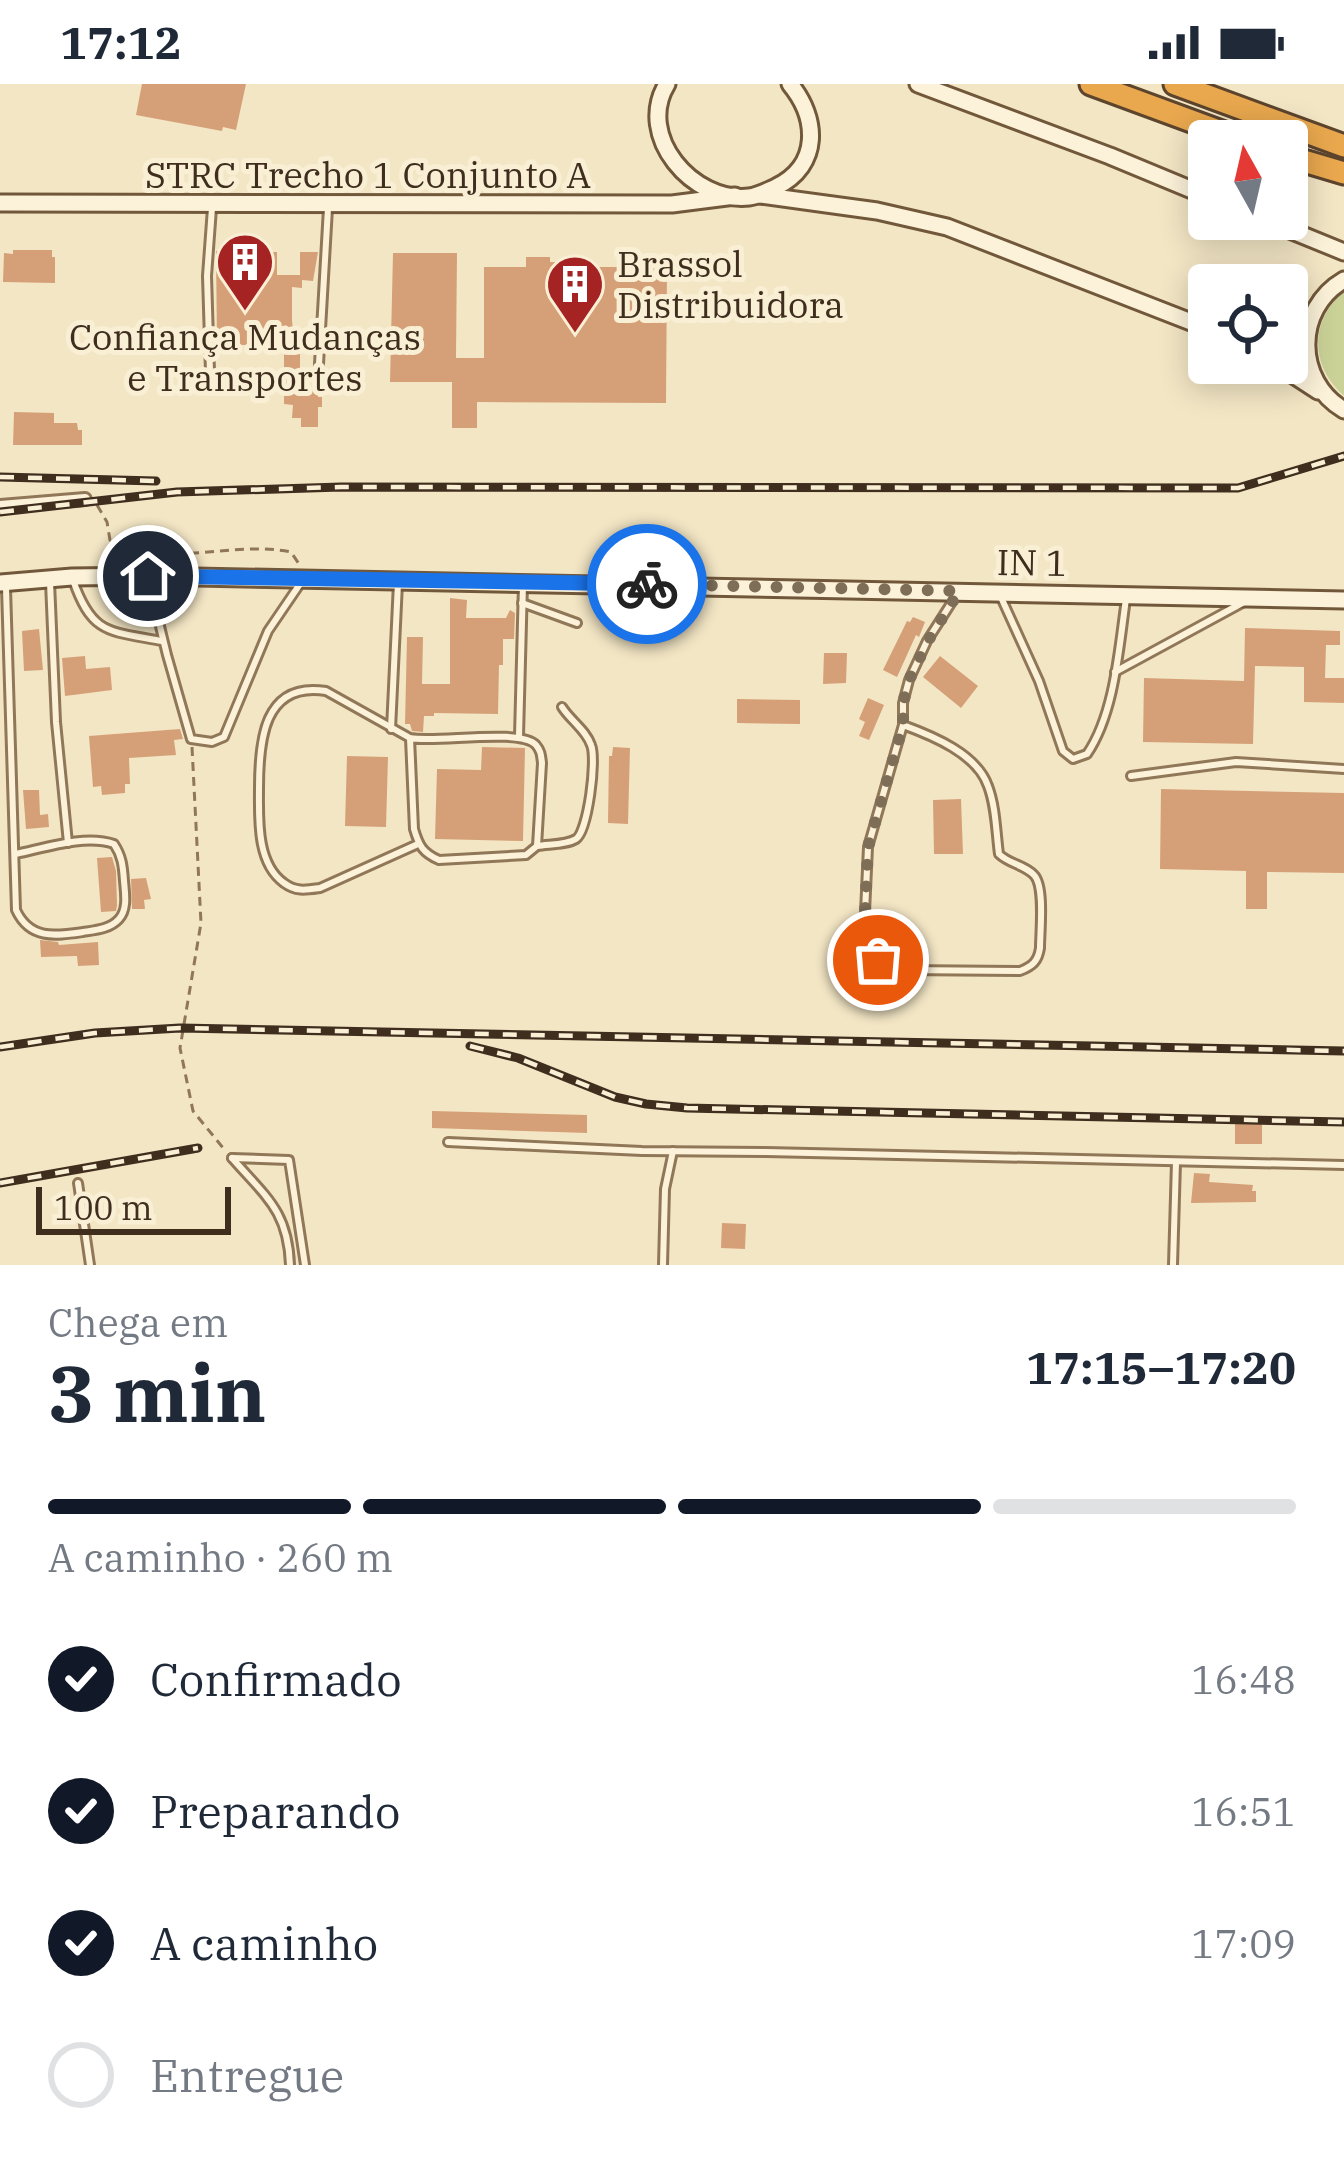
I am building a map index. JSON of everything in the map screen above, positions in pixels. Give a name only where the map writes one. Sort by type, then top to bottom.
[{"type":"highway","points":[[1091,84],[1189,120]]},
{"type":"highway","points":[[1175,84],[1344,146]]},
{"type":"highway","points":[[1308,162],[1344,173]]},
{"type":"main road","points":[[667,84],[660,95],[657,122],[662,145],[693,179],[735,196]]},
{"type":"main road","points":[[760,195],[786,182],[809,151],[808,114],[790,84]]},
{"type":"main road","points":[[919,84],[1188,188]]},
{"type":"main road","name":"STRC Trecho 1 Conjunto A","points":[[0,202],[672,204],[760,195],[947,226],[1188,321]]},
{"type":"main road","points":[[1308,237],[1344,252]]},
{"type":"main road","points":[[1324,395],[1311,374],[1305,349],[1308,324],[1319,301],[1344,280]]},
{"type":"main road","points":[[1307,384],[1344,410]]},
{"type":"main road","name":"IN 1","points":[[3,582],[71,577],[304,578],[1344,600]]},
{"type":"street","points":[[0,506],[86,499]]},
{"type":"lane","points":[[210,372],[207,276],[212,204]]},
{"type":"lane","points":[[320,364],[329,204]]},
{"type":"lane","points":[[148,576],[191,739],[212,742],[224,736],[268,632],[304,578]]},
{"type":"lane","points":[[71,577],[93,621],[110,632],[163,641]]},
{"type":"lane","points":[[50,579],[56,722],[68,843]]},
{"type":"lane","points":[[391,729],[398,580]]},
{"type":"lane","points":[[3,582],[16,910],[22,923],[38,934],[52,936],[118,921],[125,896],[119,849],[105,841],[16,854]]},
{"type":"lane","points":[[519,736],[523,582]]},
{"type":"lane","points":[[903,725],[974,764],[989,787],[999,854],[1030,871],[1039,883],[1040,948],[1028,968],[900,970],[887,966],[865,943],[868,847],[903,725],[909,680],[959,591]]},
{"type":"lane","points":[[998,592],[1039,681],[1066,756],[1079,758],[1094,744],[1115,672],[1127,594]]},
{"type":"lane","points":[[1115,672],[1253,597]]},
{"type":"lane","points":[[523,603],[577,623]]},
{"type":"lane","points":[[418,844],[320,888],[302,891],[275,875],[259,828],[259,751],[271,713],[298,691],[314,689],[326,691],[410,738],[519,736],[534,742],[542,763],[538,846]]},
{"type":"lane","points":[[410,738],[414,829],[426,855],[439,860],[526,855],[538,846],[573,841],[584,829],[594,758],[591,742],[562,707]]},
{"type":"lane","points":[[1131,776],[1236,762],[1344,769]]},
{"type":"lane","points":[[448,1142],[1344,1166]]},
{"type":"lane","points":[[663,1265],[665,1189],[673,1151]]},
{"type":"lane","points":[[232,1158],[286,1226],[290,1265]]},
{"type":"lane","points":[[232,1158],[289,1160],[304,1265]]},
{"type":"lane","points":[[1173,1265],[1177,1162]]},
{"type":"lane","points":[[78,1183],[90,1265]]},
{"type":"path","points":[[86,499],[101,508],[110,540],[137,550],[160,554],[271,548],[291,552],[304,578]]},
{"type":"path","points":[[191,739],[201,923],[180,1048],[193,1111],[232,1158]]},
{"type":"green space","points":[[1344,291],[1344,396],[1325,371],[1318,344],[1324,316]]},
{"type":"building","points":[[142,84],[246,84],[236,130],[136,115]]},
{"type":"building","name":"Confiança Mudanças e Transportes","points":[[238,248],[277,252],[277,275],[300,275],[300,252],[318,252],[313,281],[302,280],[302,288],[292,287],[292,320],[293,331],[300,332],[300,386],[318,386],[318,397],[322,397],[318,427],[301,427],[301,418],[292,418],[293,405],[284,404],[284,345],[217,345],[216,251],[238,252]]},
{"type":"building","points":[[13,250],[52,250],[55,283],[3,282],[4,253],[13,254]]},
{"type":"building","name":"Brassol Distribuidora","points":[[393,253],[457,253],[456,358],[484,358],[484,267],[526,267],[526,257],[550,257],[550,262],[590,262],[590,267],[667,267],[666,403],[477,402],[477,428],[452,428],[452,382],[390,382]]},
{"type":"building","points":[[14,412],[54,413],[54,423],[77,423],[82,445],[13,445]]},
{"type":"building","points":[[450,598],[467,600],[466,618],[506,618],[510,610],[515,613],[514,639],[503,639],[498,714],[434,713],[424,716],[423,732],[412,731],[405,724],[407,637],[423,637],[422,684],[450,684]]},
{"type":"building","points":[[913,617],[925,622],[897,677],[883,670]]},
{"type":"building","points":[[1245,628],[1340,631],[1340,645],[1326,645],[1325,678],[1344,678],[1344,703],[1304,702],[1304,667],[1255,666],[1253,744],[1143,742],[1144,678],[1244,681]]},
{"type":"building","points":[[39,629],[43,670],[24,671],[22,631]]},
{"type":"building","points":[[824,653],[847,653],[846,683],[823,684]]},
{"type":"building","points":[[85,656],[86,669],[110,667],[112,690],[65,696],[62,658]]},
{"type":"building","points":[[940,656],[978,686],[961,708],[923,677]]},
{"type":"building","points":[[868,698],[884,705],[869,740],[859,736],[865,722],[859,719]]},
{"type":"building","points":[[737,699],[800,700],[800,724],[737,723]]},
{"type":"building","points":[[180,729],[183,739],[174,740],[176,755],[129,758],[130,784],[125,784],[125,793],[102,795],[101,786],[93,787],[89,736]]},
{"type":"building","points":[[482,747],[525,748],[523,841],[435,839],[437,769],[481,770]]},
{"type":"building","points":[[613,747],[630,748],[628,824],[608,823]]},
{"type":"building","points":[[347,756],[388,757],[386,827],[345,826]]},
{"type":"building","points":[[1161,789],[1344,793],[1344,873],[1267,872],[1267,909],[1246,909],[1246,871],[1160,869]]},
{"type":"building","points":[[23,790],[39,790],[40,815],[48,814],[49,827],[26,829]]},
{"type":"building","points":[[961,799],[963,854],[934,854],[933,800]]},
{"type":"building","points":[[112,857],[116,911],[101,912],[97,858]]},
{"type":"building","points":[[146,878],[151,899],[144,900],[145,909],[132,909],[131,879]]},
{"type":"building","points":[[40,940],[59,945],[98,942],[99,965],[78,966],[77,956],[41,957]]},
{"type":"building","points":[[432,1111],[587,1115],[587,1133],[432,1128]]},
{"type":"building","points":[[1235,1122],[1262,1123],[1262,1144],[1235,1144]]},
{"type":"building","points":[[1194,1173],[1210,1174],[1209,1182],[1253,1185],[1256,1202],[1191,1203]]},
{"type":"building","points":[[722,1223],[746,1224],[745,1249],[721,1248]]},
{"type":"railway","points":[[0,512],[177,492],[341,487],[1238,488],[1344,456]]},
{"type":"railway","points":[[0,477],[156,481]]},
{"type":"railway","points":[[0,1047],[95,1033],[180,1028],[1344,1051]]},
{"type":"railway","points":[[470,1046],[518,1058],[615,1097],[687,1108],[1344,1122]]},
{"type":"railway","points":[[0,1183],[198,1148]]},
{"type":"way so far","points":[[647,584],[959,591],[909,680],[903,725],[868,847],[864,934],[869,952],[878,960]]},
{"type":"place","name":"Confiança Mudanças e Transportes","points":[[245,313]]},
{"type":"place","name":"Brassol Distribuidora","points":[[575,335]]},
{"type":"route","points":[[148,576],[647,584]]}]
